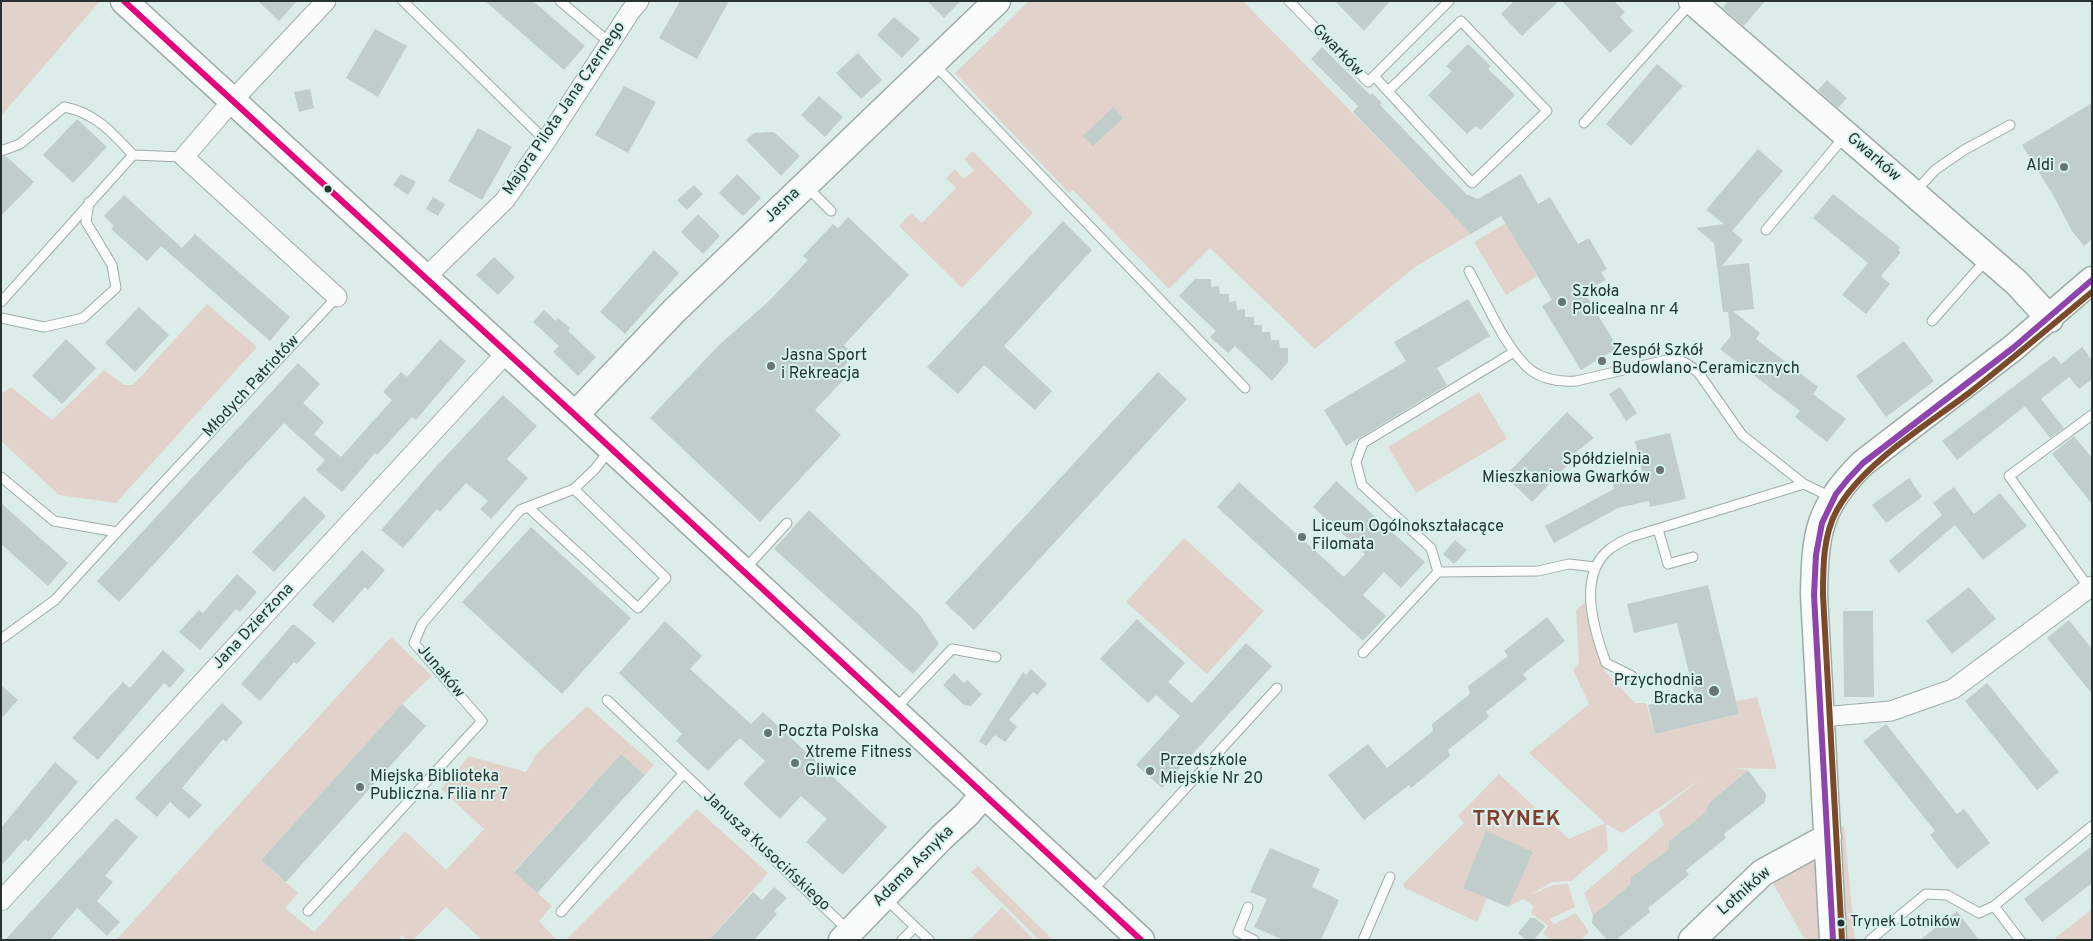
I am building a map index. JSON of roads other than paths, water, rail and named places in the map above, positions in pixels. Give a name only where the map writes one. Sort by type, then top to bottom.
[{"type":"street","points":[[124,1],[611,448],[1141,940]]},
{"type":"street","points":[[184,157],[232,101],[326,1]]},
{"type":"street","name":"Majora Pilota Jana Czernego","points":[[425,278],[505,200],[639,1]]},
{"type":"street","name":"Jasna","points":[[575,415],[675,310],[997,1]]},
{"type":"street","name":"Gwarków","points":[[1692,1],[2017,283],[2050,319]]},
{"type":"street","name":"Młodych Patriotów","points":[[184,157],[337,296]]},
{"type":"street","points":[[1833,940],[1815,613],[1815,548],[1823,520],[1833,498],[1847,478],[1863,463],[2050,319],[2092,280]]},
{"type":"street","name":"Jana Dzierżona","points":[[1,901],[506,353]]},
{"type":"street","points":[[1821,717],[1891,711],[1953,689],[2090,587]]},
{"type":"street","name":"Adama Asnyka","points":[[846,936],[942,837],[967,814],[984,794]]},
{"type":"street","name":"Lotników","points":[[1692,940],[1762,873],[1828,837]]},
{"type":"lane","points":[[404,1],[546,141]]},
{"type":"lane","points":[[560,1],[610,43]]},
{"type":"lane","name":"Gwarków","points":[[1290,1],[1368,82],[1449,1]]},
{"type":"lane","points":[[1584,123],[1692,1]]},
{"type":"lane","points":[[1374,76],[1472,183],[1547,111],[1461,21],[1388,91]]},
{"type":"lane","points":[[932,62],[1245,388]]},
{"type":"lane","points":[[1,151],[20,144],[64,107],[79,110],[95,117],[133,155],[184,157]]},
{"type":"lane","points":[[1914,193],[1935,170],[1964,150],[2010,125]]},
{"type":"lane","points":[[1766,230],[1846,134]]},
{"type":"lane","points":[[1,302],[79,212],[133,155]]},
{"type":"lane","points":[[805,185],[831,211]]},
{"type":"lane","points":[[1,318],[44,327],[83,318],[116,288],[112,265],[86,222],[89,201]]},
{"type":"lane","points":[[1932,321],[1988,258]]},
{"type":"lane","points":[[1469,271],[1514,352],[1532,371],[1546,378],[1562,382],[1576,381],[1671,359],[1683,361],[1694,368],[1704,380],[1742,435],[1804,484],[1833,498]]},
{"type":"lane","name":"Młodych Patriotów","points":[[1,639],[55,600],[337,296]]},
{"type":"lane","points":[[1438,572],[1431,548],[1362,485],[1356,462],[1364,443],[1514,352]]},
{"type":"lane","points":[[2090,587],[2009,476],[2092,415]]},
{"type":"lane","name":"Junaków","points":[[308,911],[482,720],[414,643],[422,624],[520,510],[574,489],[595,469],[611,448]]},
{"type":"lane","points":[[1,478],[54,521],[117,532]]},
{"type":"lane","points":[[1632,676],[1606,663],[1598,641],[1590,590],[1595,567],[1610,549],[1631,537],[1804,484]]},
{"type":"lane","points":[[528,507],[638,608],[666,578],[574,489]]},
{"type":"lane","points":[[743,571],[787,522]]},
{"type":"lane","points":[[1658,528],[1668,564],[1693,557]]},
{"type":"lane","points":[[1364,653],[1438,572],[1538,571],[1569,564],[1595,567]]},
{"type":"lane","points":[[893,710],[952,649],[996,657]]},
{"type":"lane","points":[[1090,893],[1276,688]]},
{"type":"lane","name":"Janusza Kusocińskiego","points":[[607,700],[846,936]]},
{"type":"lane","points":[[561,912],[683,774]]},
{"type":"lane","points":[[1870,940],[1926,894],[1947,895],[1979,913],[1994,906],[2092,826]]},
{"type":"lane","points":[[1363,940],[1390,877]]},
{"type":"lane","points":[[884,897],[928,940]]},
{"type":"lane","points":[[1994,906],[2020,940]]},
{"type":"lane","points":[[1248,907],[1238,932],[1254,940]]},
{"type":"lane","points":[[902,940],[915,927]]},
{"type":"place","name":"Aldi","points":[[2064,167]]},
{"type":"place","name":"Szkoła Policealna nr 4","points":[[1562,302]]},
{"type":"place","name":"Zespół Szkół Budowlano-Ceramicznych","points":[[1602,361]]},
{"type":"place","name":"Jasna Sport i Rekreacja","points":[[771,366]]},
{"type":"place","name":"Spółdzielnia Mieszkaniowa Gwarków","points":[[1660,470]]},
{"type":"place","name":"Liceum Ogólnokształacące Filomata","points":[[1302,537]]},
{"type":"place","name":"Przychodnia Bracka","points":[[1714,691]]},
{"type":"place","name":"Poczta Polska","points":[[768,733]]},
{"type":"place","name":"Xtreme Fitness Gliwice","points":[[795,763]]},
{"type":"place","name":"Przedszkole Miejskie Nr 20","points":[[1150,771]]},
{"type":"place","name":"Miejska Biblioteka Publiczna. Filia nr 7","points":[[360,787]]},
{"type":"place","name":"Trynek Lotników","points":[[1841,923]]},
{"type":"district","name":"TRYNEK","points":[[1517,821]]}]
